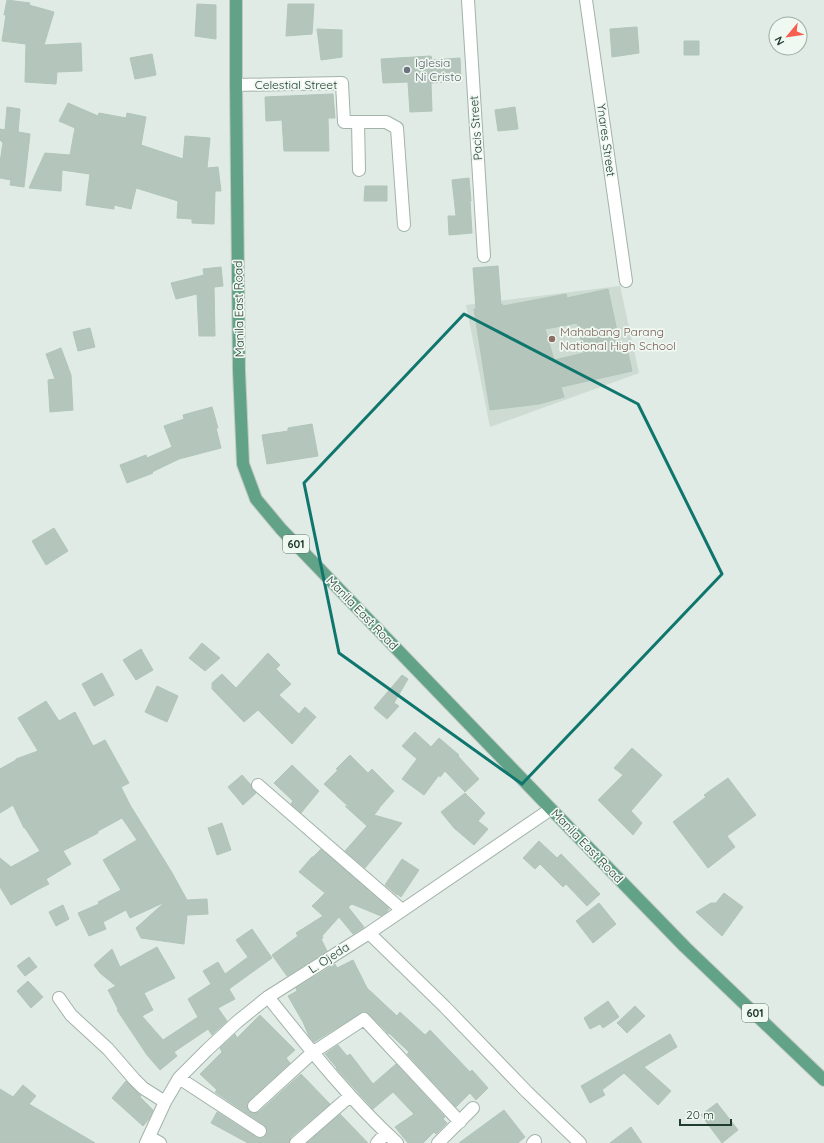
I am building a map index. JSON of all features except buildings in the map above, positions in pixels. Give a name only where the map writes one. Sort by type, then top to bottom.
[{"type":"main road","name":"Manila East Road","points":[[236,0],[239,371],[243,464],[256,499],[281,528],[550,809],[686,947],[824,1080]]},
{"type":"street","name":"Pacis Street","points":[[468,0],[484,256]]},
{"type":"street","name":"Ynares Street","points":[[586,0],[626,280]]},
{"type":"street","name":"Celestial Street","points":[[236,85],[342,83],[344,122],[358,122]]},
{"type":"street","points":[[359,170],[358,122],[386,122],[397,128],[404,225]]},
{"type":"street","points":[[258,785],[402,910]]},
{"type":"street","name":"L. Ojeda","points":[[147,1140],[165,1102],[179,1078],[237,1022],[268,997],[369,933],[550,809]]},
{"type":"street","points":[[369,933],[445,1007],[527,1092],[580,1143]]},
{"type":"street","points":[[268,997],[312,1053],[350,1096],[397,1143]]},
{"type":"street","points":[[59,998],[71,1015],[108,1049],[134,1079],[144,1088],[165,1102]]},
{"type":"street","points":[[254,1106],[312,1053],[364,1019],[460,1122]]},
{"type":"street","points":[[179,1078],[260,1131]]},
{"type":"street","points":[[296,1143],[350,1096]]},
{"type":"street","points":[[438,1143],[473,1108]]},
{"type":"street","points":[[377,1143],[386,1133]]},
{"type":"street","points":[[147,1140],[160,1143]]},
{"type":"highlighted area","points":[[464,314],[638,404],[722,574],[522,784],[339,653],[304,483]]},
{"type":"shaded area","name":"Mahabang Parang National High School","points":[[620,286],[639,373],[490,427],[466,305]]},
{"type":"place","name":"Iglesia Ni Cristo","points":[[407,70]]},
{"type":"place","name":"Mahabang Parang National High School","points":[[552,339]]}]
